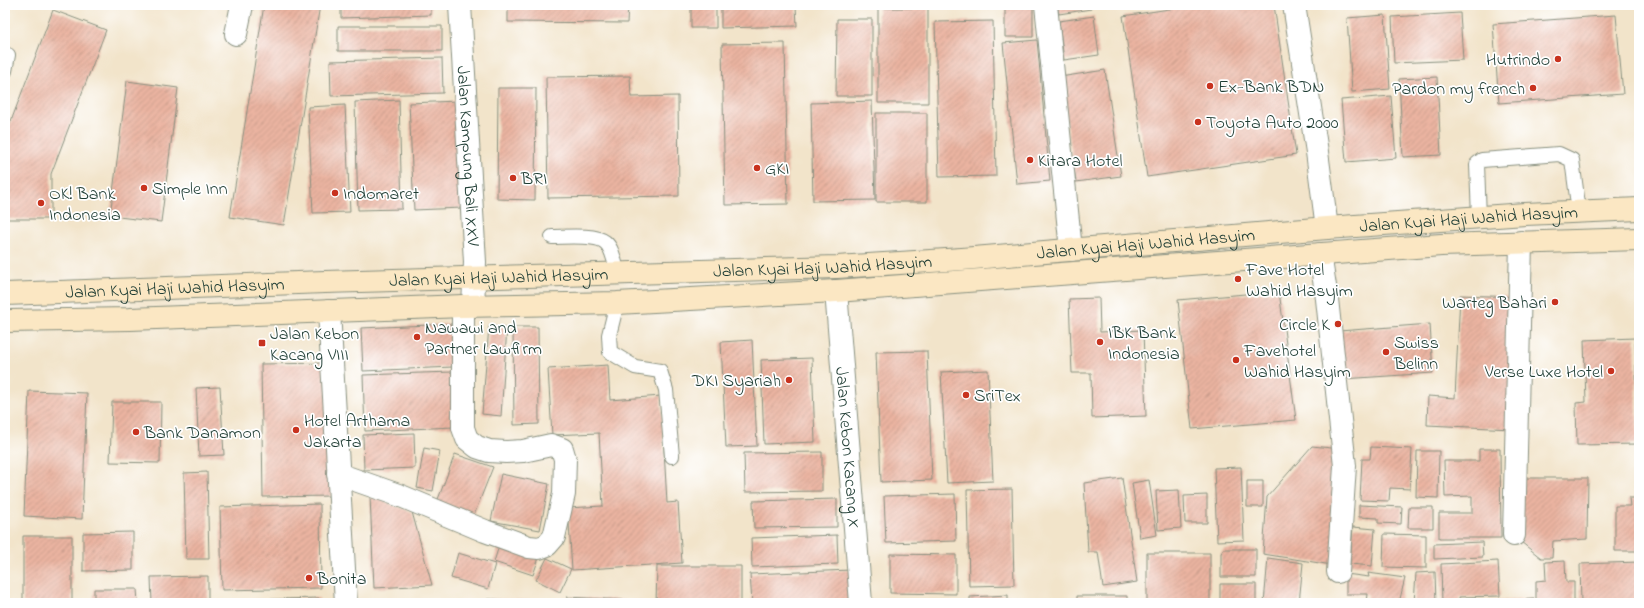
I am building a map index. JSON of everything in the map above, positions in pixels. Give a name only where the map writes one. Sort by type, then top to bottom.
[{"type":"main road","name":"Jalan Kyai Haji Wahid Hasyim","points":[[5,294],[838,267],[1071,250],[1327,228],[1639,209]]},
{"type":"main road","name":"Jalan Kyai Haji Wahid Hasyim","points":[[5,321],[130,319],[468,306],[617,303],[836,291],[1441,245],[1639,240]]},
{"type":"main road","points":[[617,303],[618,274]]},
{"type":"street","points":[[236,34],[242,5]]},
{"type":"street","name":"Jalan Kampung Bali XXV","points":[[338,474],[401,496],[485,531],[529,547],[539,548],[547,545],[554,537],[564,494],[565,459],[562,448],[551,445],[523,451],[490,451],[477,447],[467,439],[463,428],[468,306],[475,278],[475,262],[460,5]]},
{"type":"street","points":[[1046,5],[1071,250]]},
{"type":"street","points":[[1294,5],[1317,152],[1327,228]]},
{"type":"street","points":[[1514,535],[1522,242]]},
{"type":"street","points":[[1320,254],[1327,299],[1345,466],[1338,572]]},
{"type":"street","name":"Jalan Kebon Kacang X","points":[[836,291],[860,603]]},
{"type":"street","points":[[328,311],[346,603]]},
{"type":"lane","points":[[5,71],[8,55]]},
{"type":"lane","points":[[1479,218],[1477,164],[1482,160],[1559,154],[1572,160],[1579,212]]},
{"type":"lane","points":[[552,237],[592,238],[605,242],[610,248],[618,274]]},
{"type":"lane","points":[[617,303],[609,335],[610,352],[635,367],[660,372],[666,390],[672,456]]},
{"type":"building","points":[[264,5],[320,5],[284,225],[230,217]]},
{"type":"building","points":[[341,5],[431,5],[431,15],[341,18]]},
{"type":"building","points":[[508,5],[628,5],[627,23],[508,22]]},
{"type":"building","points":[[691,5],[716,5],[716,28],[691,28]]},
{"type":"building","points":[[1005,5],[1033,5],[1033,37],[1005,37]]},
{"type":"building","points":[[1057,5],[1090,5],[1091,9],[1059,14]]},
{"type":"building","name":"Ex-Bank BDN","points":[[1196,5],[1274,5],[1296,155],[1147,177],[1123,16]]},
{"type":"building","points":[[796,6],[797,26],[721,28],[721,7]]},
{"type":"building","points":[[878,8],[928,8],[928,103],[878,103]]},
{"type":"building","points":[[53,10],[106,30],[51,174],[51,219],[5,219],[5,137]]},
{"type":"building","points":[[1460,13],[1463,60],[1394,63],[1392,17]]},
{"type":"building","points":[[1385,15],[1390,89],[1352,92],[1347,18]]},
{"type":"building","name":"Hutrindo","points":[[1616,15],[1623,94],[1499,103],[1493,24]]},
{"type":"building","points":[[1094,16],[1099,55],[1064,60],[1059,21]]},
{"type":"building","points":[[837,19],[872,19],[872,96],[836,96]]},
{"type":"building","points":[[993,21],[996,176],[939,177],[935,22]]},
{"type":"building","points":[[338,26],[442,26],[442,51],[338,51]]},
{"type":"building","points":[[1037,40],[1050,181],[1017,184],[1003,43]]},
{"type":"building","points":[[785,43],[788,204],[725,205],[722,44]]},
{"type":"building","points":[[442,58],[443,93],[331,96],[330,61]]},
{"type":"building","points":[[1105,70],[1121,176],[1076,182],[1060,77]]},
{"type":"building","points":[[630,76],[631,97],[678,96],[679,196],[548,198],[546,77]]},
{"type":"building","points":[[1437,77],[1441,155],[1403,157],[1399,79]]},
{"type":"building","points":[[127,81],[178,88],[161,222],[110,216]]},
{"type":"building","points":[[498,88],[536,88],[535,200],[497,199]]},
{"type":"building","points":[[1391,96],[1396,158],[1346,162],[1341,100]]},
{"type":"building","points":[[399,100],[402,209],[358,210],[355,102]]},
{"type":"building","points":[[458,101],[462,208],[414,210],[409,103]]},
{"type":"building","points":[[872,101],[875,200],[813,201],[811,103]]},
{"type":"building","points":[[345,105],[350,212],[313,213],[308,107]]},
{"type":"building","points":[[876,113],[927,113],[927,202],[876,202]]},
{"type":"building","name":"Favehotel Wahid Hasyim","points":[[1279,291],[1296,420],[1192,429],[1178,300]]},
{"type":"building","points":[[1460,295],[1518,297],[1512,429],[1427,425],[1428,396],[1455,398]]},
{"type":"building","points":[[1099,298],[1100,332],[1143,330],[1146,416],[1092,418],[1091,373],[1072,373],[1069,299]]},
{"type":"building","points":[[451,324],[453,367],[363,371],[361,328]]},
{"type":"building","name":"Swiss Belinn","points":[[1430,324],[1433,373],[1343,379],[1339,331]]},
{"type":"building","points":[[489,326],[507,327],[501,416],[482,414]]},
{"type":"building","points":[[513,327],[538,327],[539,424],[514,425]]},
{"type":"building","name":"Verse Luxe Hotel","points":[[1635,338],[1638,444],[1577,445],[1576,403],[1586,402],[1584,340]]},
{"type":"building","points":[[752,340],[757,446],[726,447],[721,342]]},
{"type":"building","points":[[927,351],[932,480],[881,482],[876,352]]},
{"type":"building","points":[[812,358],[815,442],[764,444],[761,360]]},
{"type":"building","name":"Hotel Arthama Jakarta","points":[[330,363],[332,496],[263,497],[261,364]]},
{"type":"building","points":[[608,365],[610,400],[661,396],[667,503],[678,502],[682,563],[572,570],[568,508],[603,506],[599,433],[552,435],[548,369]]},
{"type":"building","points":[[988,370],[993,481],[947,483],[941,372]]},
{"type":"building","points":[[452,372],[454,427],[365,431],[363,375]]},
{"type":"building","points":[[220,387],[224,455],[199,456],[196,388]]},
{"type":"building","points":[[29,391],[87,393],[82,519],[24,516]]},
{"type":"building","name":"Bank Danamon","points":[[112,402],[161,402],[160,463],[110,462]]},
{"type":"building","points":[[414,433],[415,468],[364,470],[363,435]]},
{"type":"building","points":[[1312,446],[1341,449],[1332,565],[1263,554],[1267,497]]},
{"type":"building","points":[[1371,447],[1412,449],[1410,489],[1390,488],[1389,501],[1360,500],[1362,459],[1370,459]]},
{"type":"building","points":[[424,448],[440,451],[433,491],[417,488]]},
{"type":"building","points":[[1479,449],[1500,449],[1501,538],[1439,538],[1439,513],[1472,513],[1472,496],[1445,497],[1444,461],[1479,461]]},
{"type":"building","points":[[1417,451],[1439,451],[1438,498],[1416,497]]},
{"type":"building","points":[[822,452],[822,491],[745,492],[744,453]]},
{"type":"building","points":[[455,454],[493,467],[474,515],[437,502]]},
{"type":"building","points":[[1241,467],[1244,540],[1217,541],[1214,468]]},
{"type":"building","points":[[207,472],[209,559],[186,559],[184,473]]},
{"type":"building","points":[[501,474],[549,484],[540,530],[491,521]]},
{"type":"building","points":[[1122,478],[1137,582],[1103,587],[1098,552],[1088,552],[1084,483]]},
{"type":"building","points":[[1523,478],[1588,478],[1587,539],[1553,541],[1552,558],[1541,558],[1521,542]]},
{"type":"building","points":[[1149,480],[1157,535],[1140,538],[1132,483]]},
{"type":"building","points":[[1247,481],[1263,481],[1263,507],[1247,507]]},
{"type":"building","points":[[1012,489],[1014,585],[969,586],[967,490]]},
{"type":"building","points":[[1179,490],[1181,528],[1158,530],[1156,491]]},
{"type":"building","points":[[955,494],[956,541],[886,543],[884,496]]},
{"type":"building","points":[[1207,495],[1207,523],[1185,523],[1184,496]]},
{"type":"building","points":[[370,496],[412,512],[432,585],[374,588]]},
{"type":"building","points":[[1629,498],[1639,498],[1639,551],[1615,551],[1615,506],[1630,506]]},
{"type":"building","points":[[837,499],[837,527],[754,528],[753,501]]},
{"type":"building","points":[[320,504],[321,588],[222,590],[220,507]]},
{"type":"building","points":[[1359,505],[1402,507],[1401,524],[1378,523],[1378,518],[1359,517]]},
{"type":"building","points":[[1409,507],[1433,507],[1433,528],[1408,528]]},
{"type":"building","points":[[1353,527],[1375,529],[1372,566],[1350,564]]},
{"type":"building","points":[[133,532],[133,570],[83,571],[83,533]]},
{"type":"building","points":[[1384,534],[1426,535],[1426,568],[1383,567]]},
{"type":"building","points":[[837,535],[838,564],[752,567],[751,538]]},
{"type":"building","points":[[23,536],[72,536],[72,603],[23,603]]},
{"type":"building","points":[[501,539],[541,552],[533,575],[494,562]]},
{"type":"building","points":[[1482,542],[1483,557],[1434,559],[1434,544]]},
{"type":"building","points":[[1224,549],[1256,549],[1256,577],[1221,577],[1221,553]]},
{"type":"building","points":[[458,553],[495,564],[488,589],[451,578]]},
{"type":"building","points":[[1147,553],[1210,553],[1210,603],[1147,603]]},
{"type":"building","points":[[890,554],[956,555],[956,594],[890,593]]},
{"type":"building","points":[[547,558],[571,569],[560,592],[536,580]]},
{"type":"building","points":[[1268,558],[1303,563],[1299,603],[1264,603]]},
{"type":"building","points":[[1498,561],[1500,596],[1459,597],[1460,603],[1442,603],[1441,564]]},
{"type":"building","points":[[1565,561],[1566,582],[1574,582],[1574,603],[1536,603],[1536,581],[1546,580],[1545,562]]},
{"type":"building","points":[[1639,562],[1639,603],[1581,603],[1580,564]]},
{"type":"building","points":[[657,566],[741,566],[741,603],[656,603]]},
{"type":"building","points":[[851,570],[853,603],[752,603],[750,574]]},
{"type":"building","points":[[1435,572],[1436,603],[1414,603],[1416,573]]},
{"type":"building","points":[[1368,573],[1405,578],[1399,603],[1367,603],[1368,594],[1346,594],[1346,574],[1369,577]]},
{"type":"building","points":[[208,576],[208,603],[152,603],[151,577]]},
{"type":"building","points":[[1220,584],[1256,584],[1256,603],[1220,603]]},
{"type":"building","points":[[94,589],[137,589],[138,603],[94,603]]},
{"type":"building","points":[[1008,595],[1008,603],[970,603],[970,597]]},
{"type":"building","points":[[1077,596],[1127,596],[1127,603],[1077,603]]},
{"type":"building","points":[[567,597],[641,601],[641,603],[567,603]]},
{"type":"building","points":[[319,598],[319,603],[240,603],[240,600]]},
{"type":"building","points":[[487,599],[556,601],[555,603],[487,603]]},
{"type":"building","points":[[1071,599],[1071,603],[1046,603],[1046,600]]},
{"type":"building","points":[[1534,599],[1535,603],[1482,603],[1482,602]]},
{"type":"building","points":[[451,601],[451,603],[417,603],[417,602]]},
{"type":"place","name":"Hutrindo","points":[[1558,59]]},
{"type":"place","name":"Ex-Bank BDN","points":[[1210,86]]},
{"type":"place","name":"Pardon my french","points":[[1533,88]]},
{"type":"place","name":"Toyota Auto 2000","points":[[1198,122]]},
{"type":"place","name":"Kitara Hotel","points":[[1030,160]]},
{"type":"place","name":"GKI","points":[[757,168]]},
{"type":"place","name":"BRI","points":[[513,178]]},
{"type":"place","name":"Simple Inn","points":[[144,188]]},
{"type":"place","name":"Indomaret","points":[[335,193]]},
{"type":"place","name":"OK! Bank Indonesia","points":[[41,203]]},
{"type":"place","name":"Fave Hotel Wahid Hasyim","points":[[1238,279]]},
{"type":"place","name":"Warteg Bahari","points":[[1555,302]]},
{"type":"place","name":"Circle K","points":[[1338,324]]},
{"type":"place","name":"Nawawi and Partner Lawfirm","points":[[417,337]]},
{"type":"place","name":"IBK Bank Indonesia","points":[[1100,342]]},
{"type":"place","name":"Jalan Kebon Kacang VIII","points":[[262,343]]},
{"type":"place","name":"Swiss Belinn","points":[[1386,352]]},
{"type":"place","name":"Favehotel Wahid Hasyim","points":[[1236,360]]},
{"type":"place","name":"Verse Luxe Hotel","points":[[1611,371]]},
{"type":"place","name":"DKI Syariah","points":[[789,380]]},
{"type":"place","name":"SriTex","points":[[966,395]]},
{"type":"place","name":"Hotel Arthama Jakarta","points":[[296,430]]},
{"type":"place","name":"Bank Danamon","points":[[136,432]]},
{"type":"place","name":"Bonita","points":[[309,578]]}]
